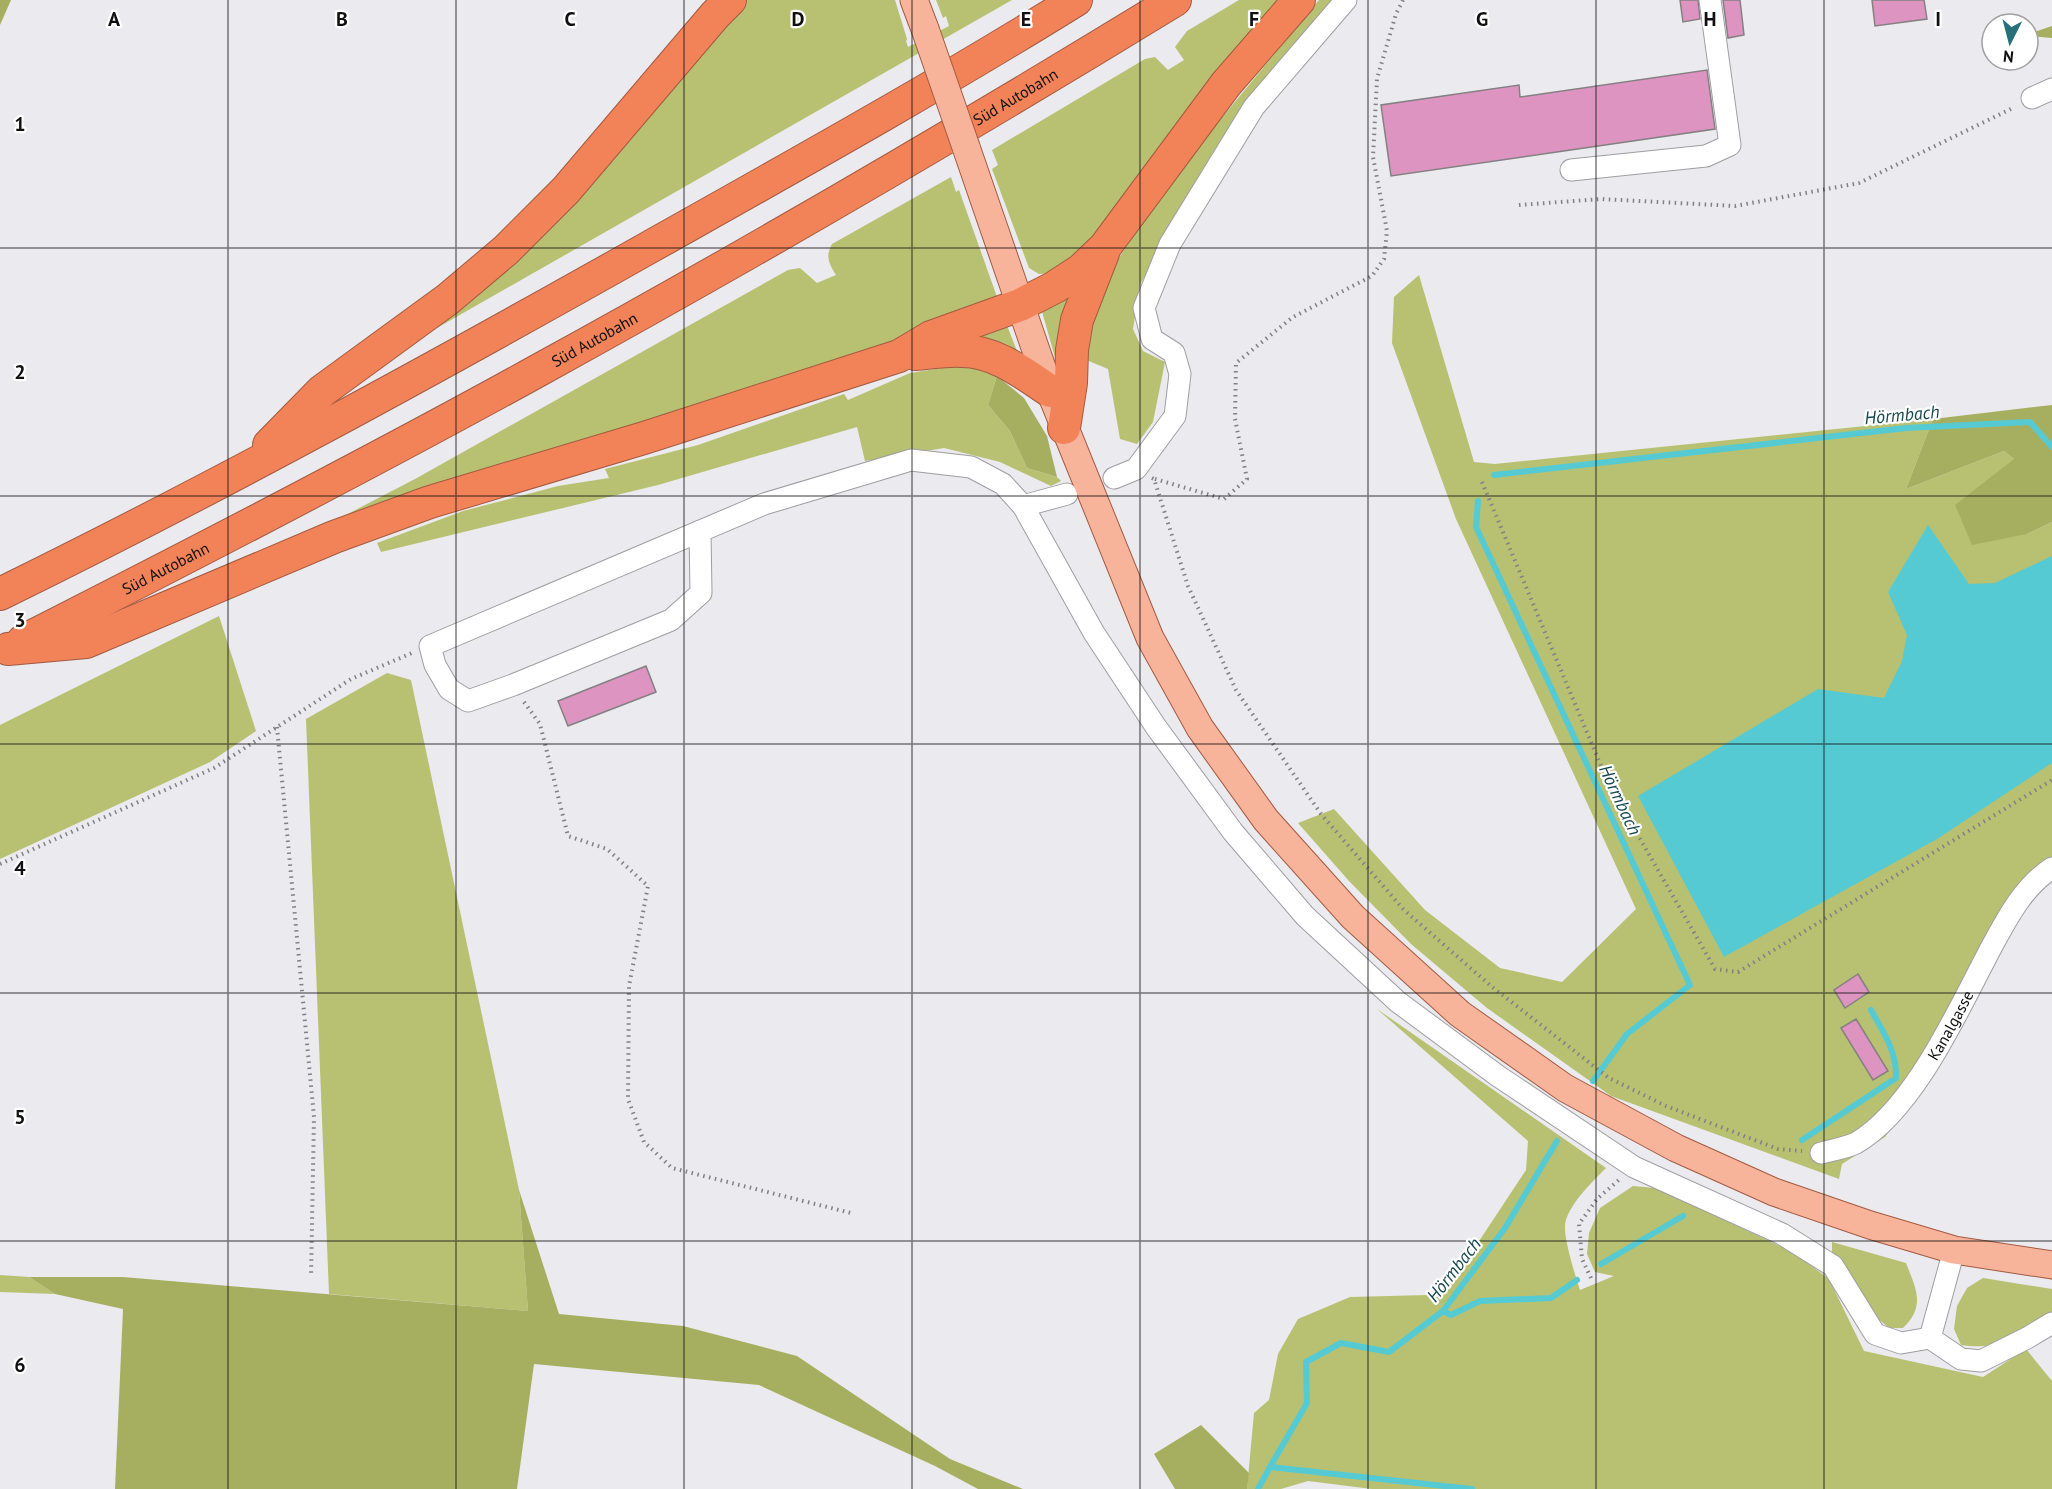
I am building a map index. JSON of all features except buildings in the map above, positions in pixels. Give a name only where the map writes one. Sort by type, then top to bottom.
[{"type":"highway","points":[[246,468],[322,391],[448,299],[506,250],[566,190],[730,0]]},
{"type":"highway","points":[[0,594],[246,468],[505,329],[811,156],[1076,0]]},
{"type":"highway","name":"Süd Autobahn","points":[[4,651],[287,506],[541,369],[868,184],[1175,0]]},
{"type":"highway","points":[[4,651],[86,642],[334,537],[430,502],[645,438],[899,356],[931,337],[1020,305],[1055,287],[1081,270],[1105,247],[1226,84],[1299,0]]},
{"type":"highway","points":[[1064,428],[1077,321],[1105,247]]},
{"type":"highway","points":[[899,356],[963,351],[988,356],[1012,366],[1050,391]]},
{"type":"main road","points":[[914,0],[1050,391],[1150,638],[1200,728],[1266,820],[1353,917],[1460,1014],[1565,1088],[1676,1148],[1774,1192],[1870,1225],[1954,1250],[2052,1265]]},
{"type":"street","points":[[1114,478],[1145,474],[1175,416],[1180,374],[1174,353],[1152,339],[1144,308],[1170,244],[1254,107],[1346,0]]},
{"type":"street","points":[[1571,170],[1706,156],[1730,145],[1710,0]]},
{"type":"street","points":[[2032,98],[2052,89]]},
{"type":"street","points":[[700,531],[701,593],[671,620],[513,685],[468,701],[449,689],[435,665],[430,646],[700,531],[764,504],[911,460],[971,467],[1003,484],[1023,507],[1094,633],[1156,727],[1233,832],[1305,916],[1398,1002],[1498,1076],[1634,1167],[1782,1234],[1833,1266],[1875,1334],[1901,1343],[1930,1338],[1961,1359],[1981,1361],[2052,1323]]},
{"type":"street","points":[[1023,507],[1067,494]]},
{"type":"street","name":"Kanalgasse","points":[[1821,1153],[1855,1143],[1884,1120],[1922,1076],[2013,907],[2038,877],[2052,868]]},
{"type":"street","points":[[1930,1338],[1954,1250]]},
{"type":"path","points":[[1145,474],[1224,499],[1247,479],[1235,419],[1236,363],[1293,317],[1372,276],[1384,260],[1387,231],[1373,157],[1377,79],[1396,14],[1403,0]]},
{"type":"path","points":[[1519,205],[1601,199],[1735,206],[1859,183],[2032,98]]},
{"type":"path","points":[[1145,474],[1188,586],[1236,690],[1321,813],[1404,910],[1491,987],[1609,1078],[1666,1106],[1778,1149],[1821,1153]]},
{"type":"path","points":[[1482,482],[1609,785],[1714,969],[1738,972],[2052,780]]},
{"type":"path","points":[[0,864],[214,768],[351,679],[430,646]]},
{"type":"path","points":[[513,685],[540,724],[568,836],[607,849],[648,886],[629,986],[628,1100],[644,1142],[672,1168],[851,1213]]},
{"type":"path","points":[[277,727],[314,1117],[311,1277]]},
{"type":"path","points":[[1592,1278],[1582,1259],[1579,1224],[1597,1199],[1634,1167]]},
{"type":"green space","points":[[0,0],[11,0],[0,25]]},
{"type":"green space","points":[[746,0],[895,0],[908,47],[949,26],[936,0],[1012,0],[437,328],[462,304]]},
{"type":"green space","points":[[1239,0],[1278,0],[1212,79],[1092,245],[1053,273],[1039,274],[1029,268],[992,169],[998,165],[992,150],[1145,59],[1155,57],[1168,70],[1184,60],[1175,47],[1187,31]]},
{"type":"green space","points":[[1319,0],[1336,0],[1262,85],[1213,152],[1140,285],[1133,329],[1143,351],[1165,362],[1153,422],[1137,444],[1120,439],[1108,369],[1084,359],[1104,280],[1173,177]]},
{"type":"green space","points":[[2052,26],[2052,38],[2040,37],[2040,30]]},
{"type":"green space","points":[[951,177],[956,192],[959,190],[997,297],[990,308],[536,461],[338,519],[415,479],[788,270],[800,268],[817,283],[836,275],[829,260],[832,244]]},
{"type":"green space","points":[[1419,275],[1474,462],[1495,464],[1933,419],[1906,489],[2004,451],[2014,459],[2027,534],[2052,522],[2052,875],[2013,923],[1942,1057],[1885,1137],[1842,1164],[1839,1179],[1611,1096],[1487,1008],[1411,944],[1349,881],[1298,823],[1334,809],[1425,910],[1500,968],[1562,982],[1636,909],[1456,519],[1392,343],[1394,297]]},
{"type":"green space","points":[[1085,277],[1056,361],[1041,308]]},
{"type":"green space","points":[[1006,323],[1019,356],[952,340]]},
{"type":"green space","points":[[954,366],[977,369],[997,376],[988,405],[1010,431],[1027,468],[1057,477],[1061,481],[1051,486],[1000,462],[944,448],[865,461],[857,427],[658,485],[381,552],[377,543],[463,511],[558,486],[609,478],[605,469],[698,445],[844,394],[848,400],[910,373]]},
{"type":"green space","points":[[997,376],[1024,398],[1047,436],[1057,477],[1027,468],[1010,431],[988,405]]},
{"type":"green space","points":[[2052,405],[2052,522],[2027,534],[1972,545],[1955,505],[2014,459],[2004,451],[1906,489],[1933,419]]},
{"type":"green space","points":[[219,616],[256,731],[210,762],[0,859],[0,725]]},
{"type":"green space","points":[[387,673],[411,680],[519,1190],[528,1311],[329,1294],[306,719]]},
{"type":"green space","points":[[1377,1009],[1606,1168],[1575,1202],[1565,1225],[1568,1248],[1580,1290],[1614,1276],[1595,1272],[1587,1254],[1589,1233],[1600,1208],[1633,1186],[1655,1188],[1793,1252],[1829,1279],[1864,1351],[1983,1377],[2026,1349],[2052,1381],[2052,1489],[1372,1489],[1308,1481],[1281,1489],[1247,1489],[1254,1413],[1269,1400],[1278,1354],[1298,1319],[1350,1297],[1428,1295],[1458,1273],[1526,1170],[1528,1141]]},
{"type":"green space","points":[[519,1190],[559,1314],[683,1326],[797,1356],[950,1459],[1023,1489],[978,1489],[935,1466],[759,1385],[534,1364],[517,1489],[115,1489],[123,1309],[55,1294],[29,1277],[123,1277],[528,1311]]},
{"type":"green space","points":[[1832,1242],[1906,1263],[1916,1289],[1917,1305],[1915,1312],[1903,1328],[1889,1328],[1870,1312],[1832,1254]]},
{"type":"green space","points":[[0,1275],[29,1277],[55,1294],[0,1292]]},
{"type":"green space","points":[[1983,1278],[2052,1289],[2052,1312],[2021,1334],[1999,1343],[1988,1346],[1961,1345],[1954,1329],[1957,1306],[1967,1288]]},
{"type":"green space","points":[[1201,1425],[1249,1473],[1247,1489],[1175,1489],[1154,1454]]},
{"type":"water","points":[[1928,525],[1969,584],[1995,583],[2052,556],[2052,763],[1937,839],[1724,957],[1638,796],[1818,689],[1884,698],[1902,661],[1907,635],[1888,592]]},
{"type":"waterway","name":"Hörmbach","points":[[1494,475],[1906,428],[2030,422],[2052,447]]},
{"type":"waterway","name":"Hörmbach","points":[[1478,501],[1476,527],[1690,985],[1627,1034],[1593,1081]]},
{"type":"waterway","points":[[1802,1140],[1896,1078],[1892,1050],[1871,1010]]},
{"type":"waterway","name":"Hörmbach","points":[[1270,1467],[1307,1403],[1306,1362],[1341,1343],[1389,1352],[1443,1311],[1505,1228],[1557,1141]]},
{"type":"waterway","points":[[1601,1264],[1683,1216]]},
{"type":"waterway","points":[[1443,1311],[1451,1315],[1480,1301],[1551,1298],[1577,1280]]},
{"type":"waterway","name":"Hörmbach","points":[[1258,1489],[1270,1467],[1472,1489]]}]
